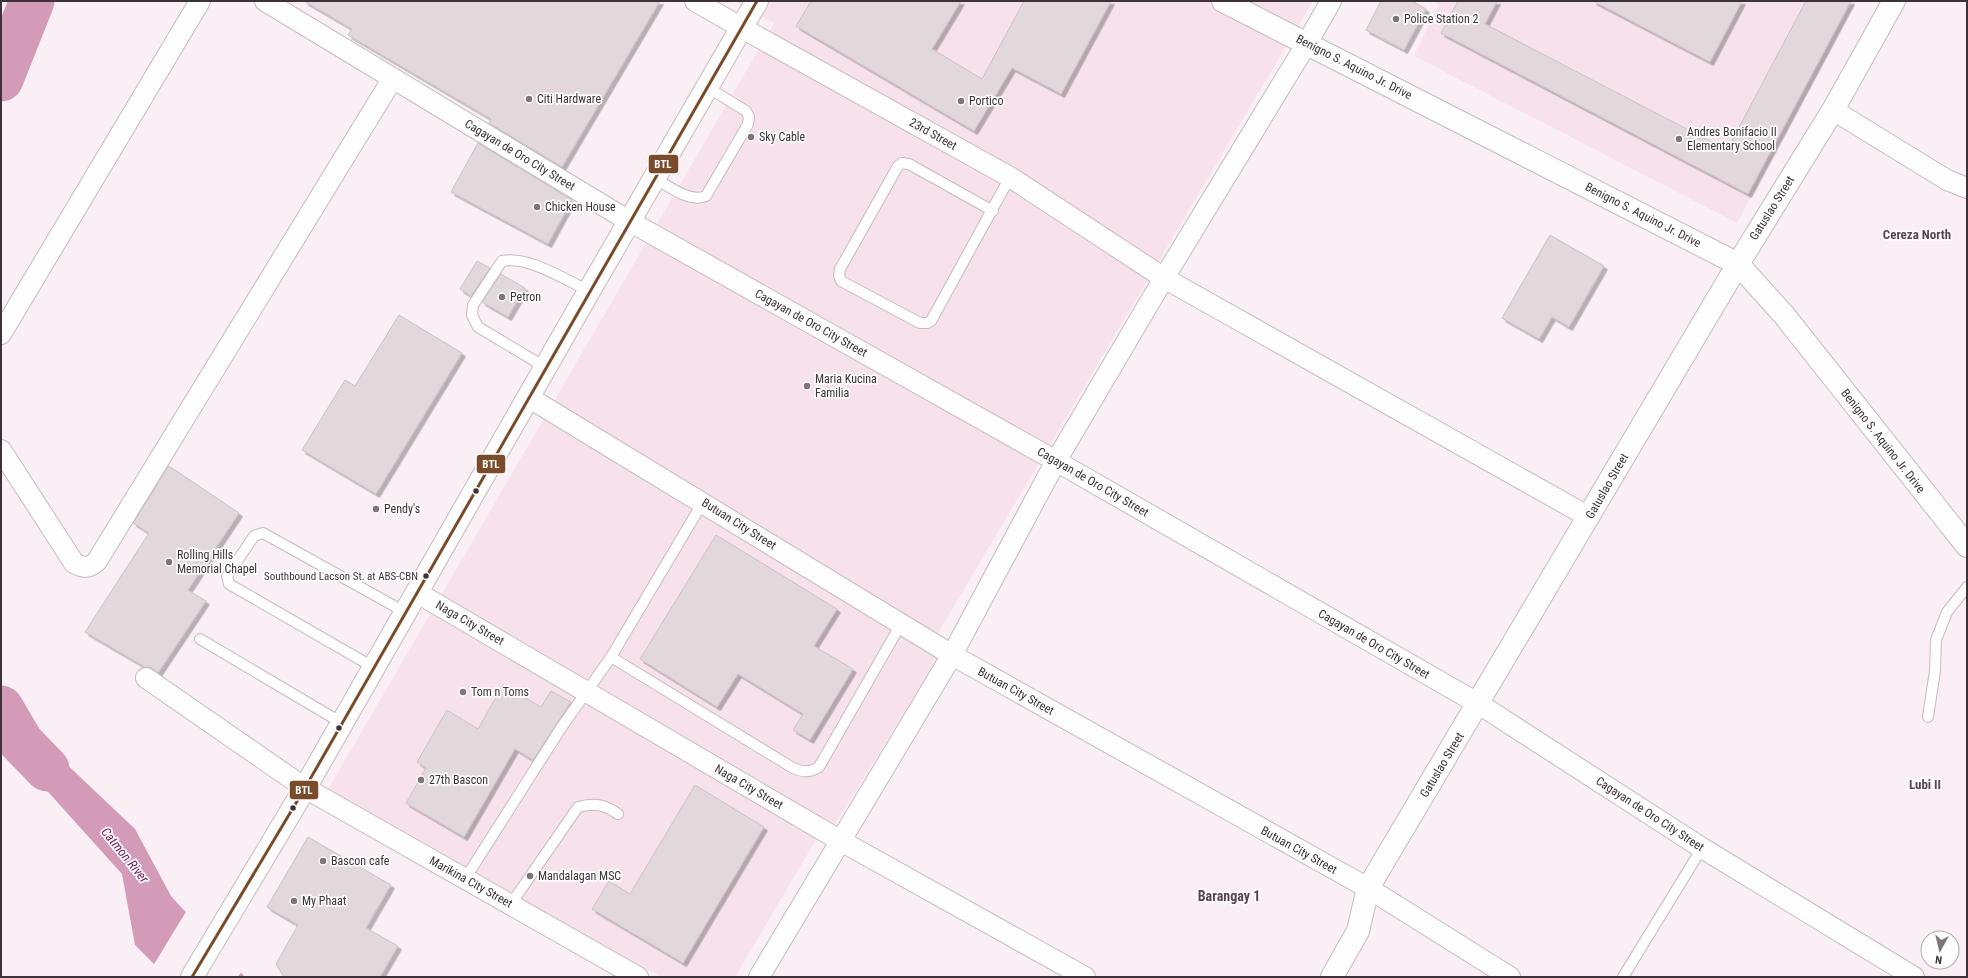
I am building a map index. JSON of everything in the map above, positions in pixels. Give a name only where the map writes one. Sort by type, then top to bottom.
[{"type":"main road","points":[[192,977],[342,723],[629,221],[758,1]]},
{"type":"main road","name":"Benigno S. Aquino Jr. Drive","points":[[1223,1],[1738,264],[1784,315],[1967,546]]},
{"type":"main road","name":"Gatuslao Street","points":[[1332,977],[1358,931],[1368,888],[1479,704],[1738,264],[1833,110],[1894,1]]},
{"type":"street","points":[[1,334],[200,1]]},
{"type":"street","name":"Cagayan de Oro City Street","points":[[265,1],[629,221],[1056,461],[1479,704],[1702,848],[1914,977]]},
{"type":"street","name":"23rd Street","points":[[696,1],[1010,177],[1164,278],[1589,517]]},
{"type":"street","points":[[759,977],[952,656],[1056,461],[1164,278],[1331,1]]},
{"type":"street","points":[[1,450],[74,562],[81,567],[92,566],[102,554],[393,78]]},
{"type":"street","points":[[1833,110],[1947,180],[1967,188]]},
{"type":"street","name":"Butuan City Street","points":[[528,397],[703,502],[952,656],[1368,888],[1510,977]]},
{"type":"street","name":"Naga City Street","points":[[416,592],[841,841],[1085,977]]},
{"type":"street","name":"Marikina City Street","points":[[146,678],[304,788],[638,977]]},
{"type":"lane","points":[[654,178],[690,197],[700,198],[706,196],[748,124],[749,117],[746,111],[707,87]]},
{"type":"lane","points":[[993,211],[909,164],[902,163],[898,166],[838,275],[841,281],[920,323],[927,323],[931,321],[993,211],[1010,177]]},
{"type":"lane","points":[[545,367],[478,327],[472,315],[473,305],[502,261],[513,259],[525,261],[589,291]]},
{"type":"lane","points":[[465,879],[586,691],[611,657],[703,502]]},
{"type":"lane","points":[[374,667],[229,584],[227,576],[254,536],[263,533],[405,612]]},
{"type":"lane","points":[[1928,717],[1934,671],[1936,640],[1947,612],[1967,587]]},
{"type":"lane","points":[[611,657],[793,768],[804,772],[813,771],[819,767],[901,624]]},
{"type":"lane","points":[[200,639],[342,723]]},
{"type":"lane","points":[[511,904],[578,807],[593,803],[607,806],[618,814]]},
{"type":"lane","points":[[1623,977],[1702,848]]},
{"type":"shaded area","points":[[734,1],[1313,1],[928,650],[939,657],[833,827],[826,823],[735,977],[661,977],[326,793],[774,23]]},
{"type":"shaded area","name":"Andres Bonifacio II Elementary School","points":[[1433,1],[1857,1],[1737,223],[1414,56],[1439,4]]},
{"type":"water","points":[[21,721],[135,829],[171,896],[245,977],[167,977],[135,945],[122,874],[14,754],[1,755],[1,722]]},
{"type":"pier","points":[[187,910],[242,971],[238,977],[164,977],[153,966]]},
{"type":"building","name":"Citi Hardware","points":[[304,1],[660,1],[562,167],[489,123],[491,119],[348,35],[352,29]]},
{"type":"building","points":[[811,1],[961,1],[932,49],[982,79],[1024,1],[1111,1],[1061,94],[1012,68],[974,131],[796,26]]},
{"type":"building","name":"Police Station 2","points":[[1381,1],[1412,1],[1426,9],[1404,50],[1366,30]]},
{"type":"building","points":[[1458,1],[1497,1],[1485,24],[1727,150],[1806,1],[1851,1],[1748,194],[1441,33]]},
{"type":"building","points":[[1593,1],[1742,1],[1710,62]]},
{"type":"building","points":[[478,143],[572,200],[548,244],[451,192]]},
{"type":"building","points":[[1550,235],[1604,266],[1569,327],[1552,317],[1539,339],[1502,318]]},
{"type":"building","points":[[477,261],[490,268],[471,296],[460,289]]},
{"type":"building","points":[[501,274],[525,288],[508,317],[482,302]]},
{"type":"building","points":[[399,315],[462,353],[376,494],[302,450],[345,380],[355,386]]},
{"type":"building","name":"Rolling Hills Memorial Chapel","points":[[169,466],[239,513],[188,590],[206,601],[158,673],[152,668],[145,667],[85,632],[149,533],[133,523]]},
{"type":"building","points":[[716,535],[837,609],[814,646],[853,669],[810,740],[793,730],[803,714],[738,674],[717,707],[640,659]]},
{"type":"building","points":[[503,685],[541,707],[551,691],[571,702],[533,760],[515,749],[464,837],[406,803],[426,768],[417,762],[447,710],[478,729]]},
{"type":"building","points":[[695,785],[764,827],[683,963],[592,909],[609,881],[630,894]]},
{"type":"building","points":[[308,837],[391,885],[366,928],[398,946],[380,977],[284,977],[276,964],[298,925],[267,907]]},
{"type":"waterway","points":[[1,79],[32,1]]},
{"type":"waterway","name":"Catmon River","points":[[1,708],[21,742],[47,769]]},
{"type":"transit line","name":"BTL","points":[[192,977],[305,788],[757,1]]},
{"type":"place","name":"Police Station 2","points":[[1396,19]]},
{"type":"place","name":"Citi Hardware","points":[[529,99]]},
{"type":"place","name":"Portico","points":[[961,101]]},
{"type":"place","name":"Sky Cable","points":[[751,137]]},
{"type":"place","name":"Andres Bonifacio II Elementary School","points":[[1679,139]]},
{"type":"place","name":"Chicken House","points":[[537,207]]},
{"type":"place","name":"Petron","points":[[502,297]]},
{"type":"place","name":"Maria Kucina Familia","points":[[807,386]]},
{"type":"place","name":"Pendy's","points":[[376,509]]},
{"type":"place","name":"Rolling Hills Memorial Chapel","points":[[169,562]]},
{"type":"place","name":"Southbound Lacson St. at ABS-CBN","points":[[426,576]]},
{"type":"place","name":"Tom n Toms","points":[[463,692]]},
{"type":"place","name":"27th Bascon","points":[[421,780]]},
{"type":"place","name":"Bascon cafe","points":[[323,861]]},
{"type":"place","name":"Mandalagan MSC","points":[[530,876]]},
{"type":"place","name":"My Phaat","points":[[294,901]]},
{"type":"district","name":"Cereza North","points":[[1917,234]]},
{"type":"district","name":"Lubi II","points":[[1925,784]]},
{"type":"district","name":"Barangay 1","points":[[1229,896]]}]
